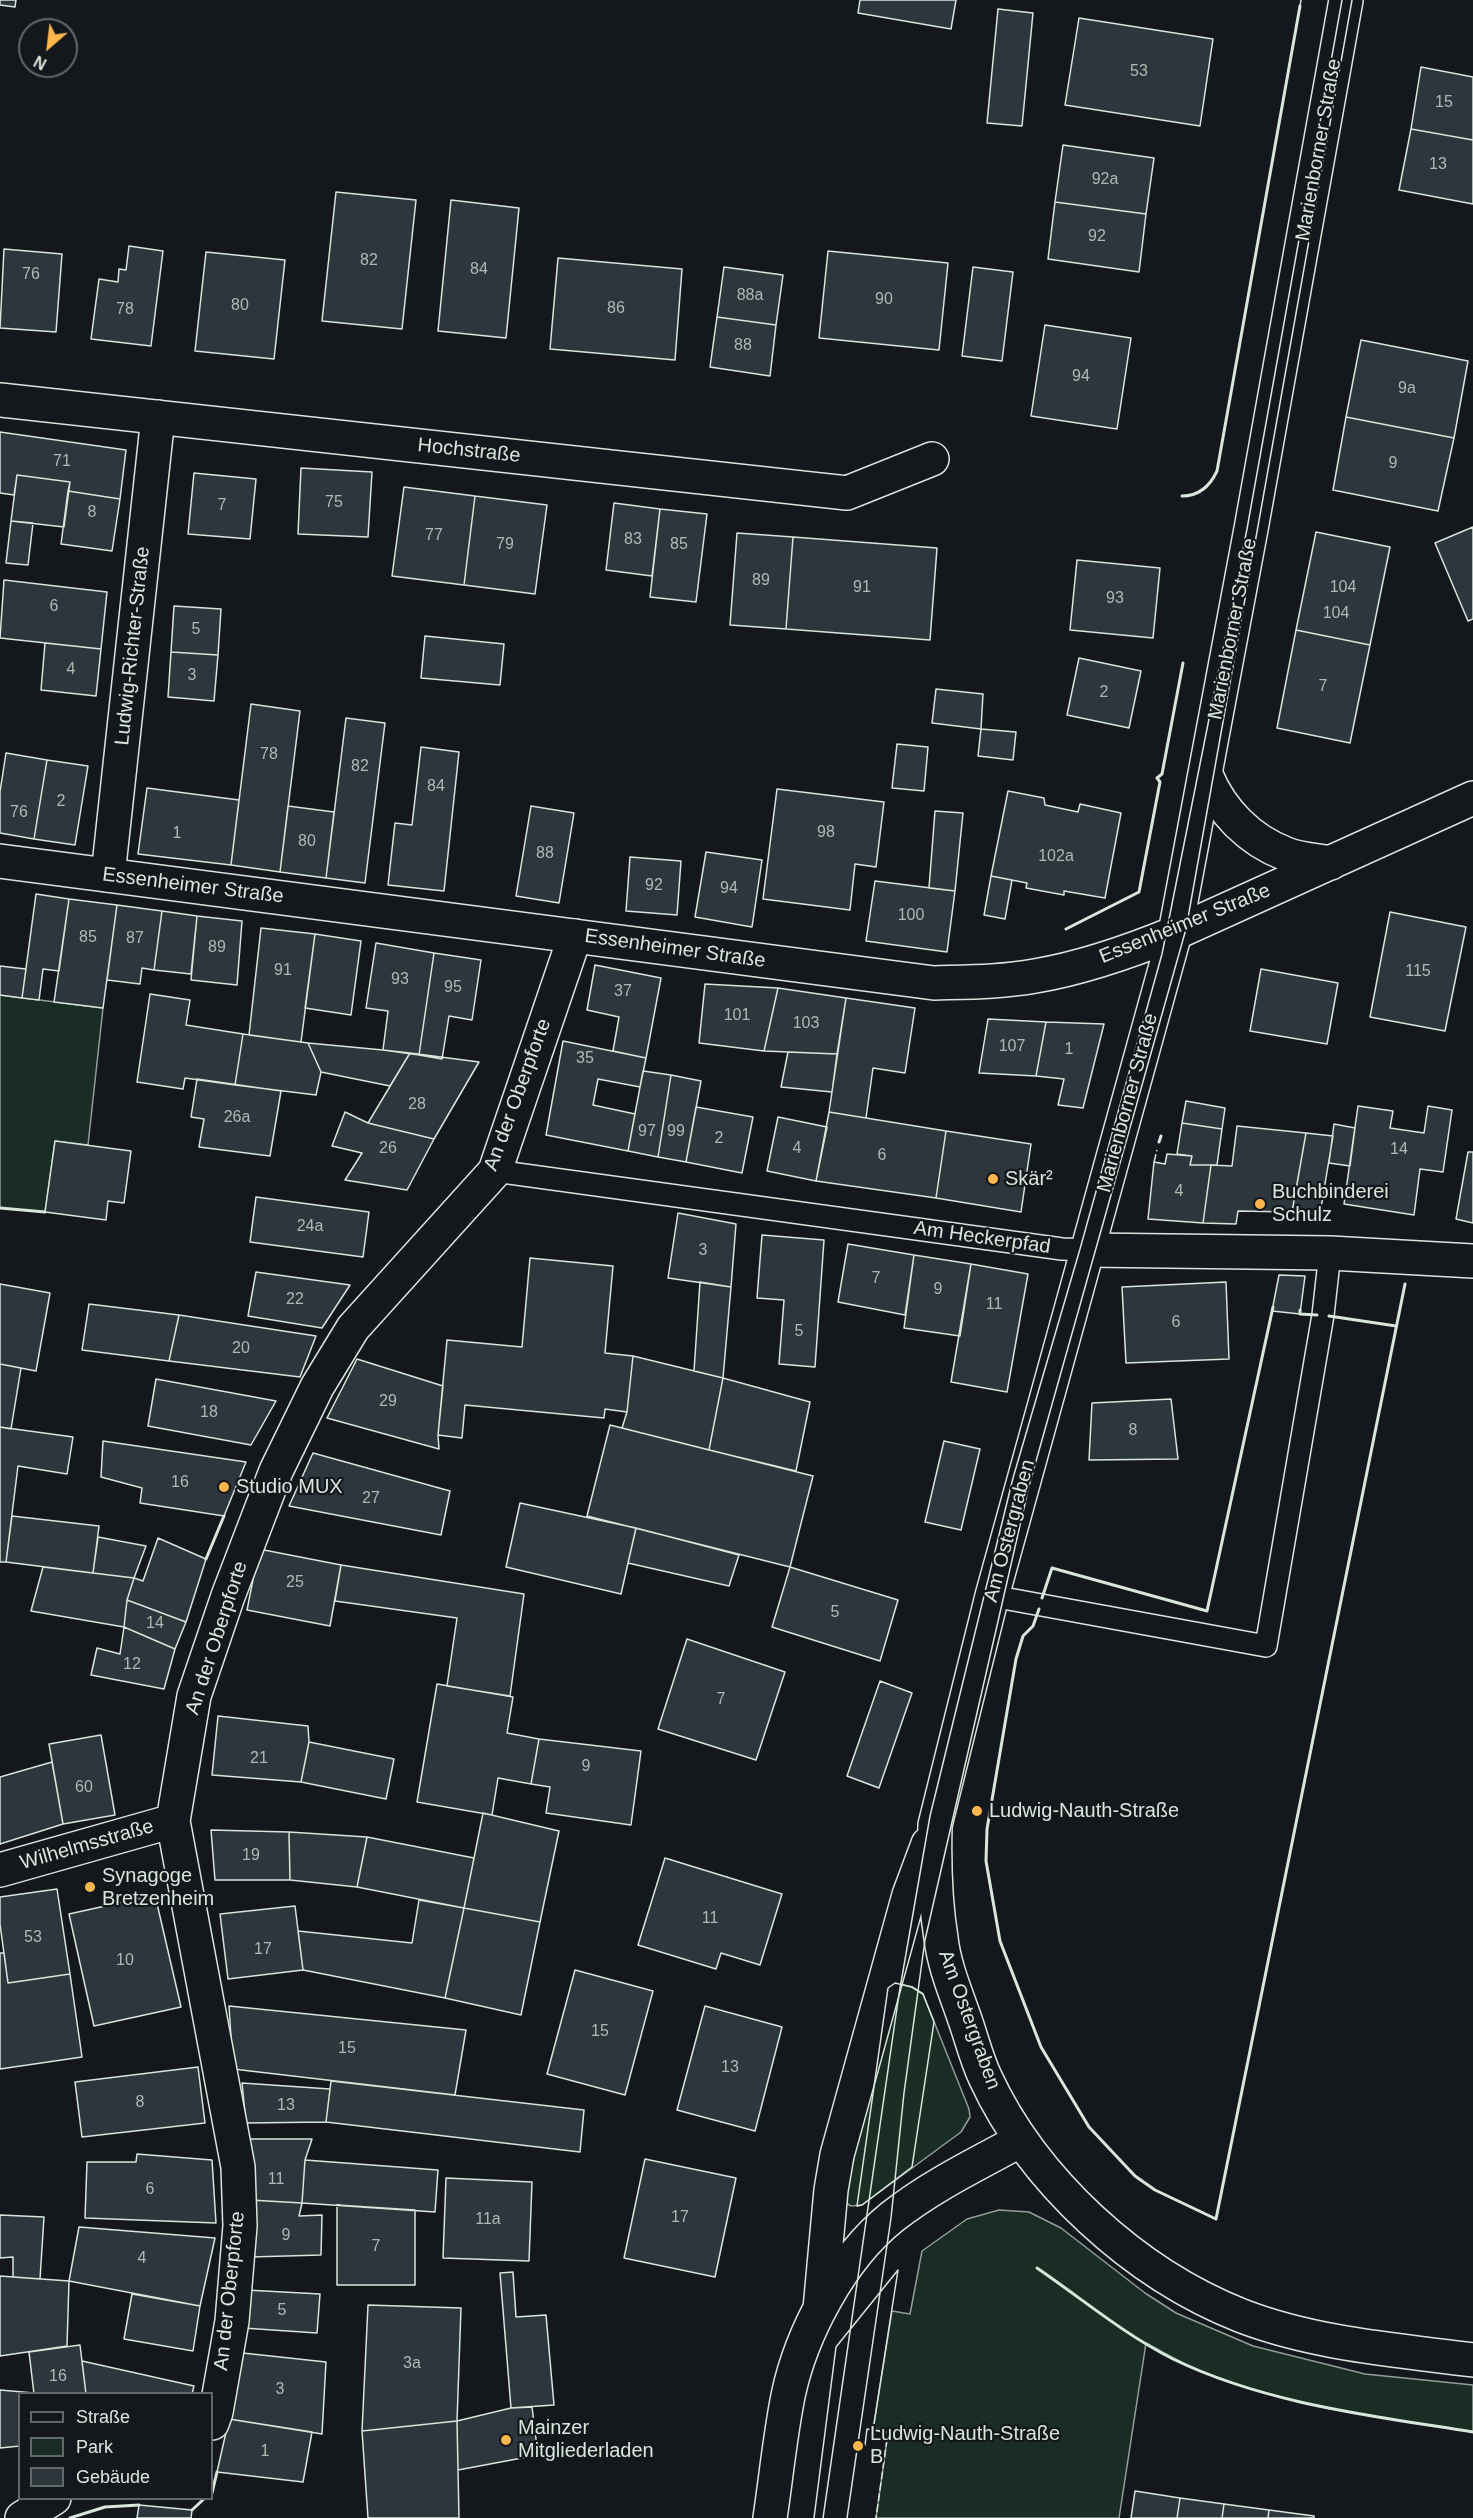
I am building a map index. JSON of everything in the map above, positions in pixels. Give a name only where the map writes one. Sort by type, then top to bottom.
[{"type":"street","name":"Marienborner Straße","points":[[1088,1250],[1175,933],[1206,775],[1241,528],[1346,0]]},
{"type":"street","name":"Hochstraße","points":[[0,400],[847,493],[932,459]]},
{"type":"street","name":"Ludwig-Richter-Straße","points":[[108,875],[158,417]]},
{"type":"street","points":[[1206,775],[1225,808],[1248,833],[1288,855],[1331,862]]},
{"type":"street","name":"Essenheimer Straße","points":[[0,861],[934,983],[999,981],[1037,976],[1106,959],[1175,933],[1473,798]]},
{"type":"street","name":"An der Oberpforte","points":[[213,2420],[232,2321],[240,2226],[238,2167],[173,1821],[194,1696],[228,1596],[276,1471],[317,1387],[353,1328],[495,1171],[575,936]]},
{"type":"street","name":"Am Heckerpfad","points":[[1088,1250],[1330,1253],[1473,1261]]},
{"type":"street","name":"Am Ostergraben","points":[[1088,1250],[992,1596],[934,1825],[936,1892],[941,1940],[948,1972],[985,2077],[1021,2140],[1060,2189],[1109,2234],[1150,2267],[1195,2294],[1242,2316],[1316,2338],[1473,2360]]},
{"type":"street","name":"Wilhelmsstraße","points":[[0,1870],[173,1821]]},
{"type":"street","points":[[820,2309],[831,2190],[837,2155],[909,1895],[934,1825]]},
{"type":"street","points":[[770,2518],[788,2394],[820,2309],[841,2273],[863,2245],[891,2218],[929,2191],[1021,2140]]},
{"type":"street","points":[[22,2518],[52,2500]]},
{"type":"lane","name":"Am Heckerpfad","points":[[495,1171],[1062,1249],[1088,1250]]},
{"type":"lane","points":[[992,1596],[1266,1646],[1323,1316],[1330,1253]]},
{"type":"green space","points":[[0,995],[103,1008],[88,1145],[55,1141],[45,1212],[0,1208]]},
{"type":"green space","points":[[895,1983],[912,1987],[923,1994],[969,2109],[970,2117],[961,2132],[862,2205],[851,2206],[840,2199]]},
{"type":"green space","points":[[999,2210],[1029,2212],[1061,2228],[1145,2293],[1176,2313],[1253,2346],[1365,2374],[1473,2385],[1473,2432],[1336,2410],[1269,2394],[1203,2372],[1146,2343],[1119,2518],[876,2518],[888,2433],[873,2430],[892,2311],[910,2314],[922,2251],[967,2219]]},
{"type":"building","points":[[0,0],[16,0],[15,7],[0,5]]},
{"type":"building","points":[[860,0],[956,0],[951,29],[858,13]]},
{"type":"building","points":[[998,9],[1033,13],[1022,126],[987,123]]},
{"type":"building","points":[[1079,18],[1213,39],[1200,126],[1065,105]]},
{"type":"building","points":[[1421,67],[1473,77],[1473,140],[1411,129]]},
{"type":"building","points":[[1411,129],[1473,140],[1473,204],[1399,190]]},
{"type":"building","points":[[1063,145],[1154,158],[1146,214],[1055,202]]},
{"type":"building","points":[[336,192],[416,200],[402,329],[322,321]]},
{"type":"building","points":[[451,200],[519,208],[506,338],[438,331]]},
{"type":"building","points":[[1055,202],[1146,214],[1139,272],[1048,259]]},
{"type":"building","points":[[129,246],[163,251],[151,346],[91,339],[99,279],[118,282],[119,269],[126,270]]},
{"type":"building","points":[[4,249],[62,254],[56,332],[0,328]]},
{"type":"building","points":[[828,251],[948,263],[939,350],[819,338]]},
{"type":"building","points":[[206,252],[285,260],[274,359],[195,351]]},
{"type":"building","points":[[558,258],[682,269],[675,360],[550,349]]},
{"type":"building","points":[[724,267],[783,275],[776,325],[717,317]]},
{"type":"building","points":[[973,267],[1013,272],[1002,361],[962,356]]},
{"type":"building","points":[[717,317],[776,325],[770,376],[710,367]]},
{"type":"building","points":[[1045,325],[1131,338],[1117,429],[1031,416]]},
{"type":"building","points":[[1361,340],[1468,361],[1454,438],[1346,417]]},
{"type":"building","points":[[1346,417],[1454,438],[1438,511],[1333,490]]},
{"type":"building","points":[[0,432],[126,450],[120,499],[68,491],[70,482],[17,475],[14,495],[0,493]]},
{"type":"building","points":[[301,468],[372,472],[368,537],[298,534]]},
{"type":"building","points":[[194,473],[256,479],[250,539],[188,534]]},
{"type":"building","points":[[17,475],[70,482],[64,527],[11,521]]},
{"type":"building","points":[[404,487],[475,496],[464,585],[392,576]]},
{"type":"building","points":[[68,491],[120,499],[112,551],[61,544]]},
{"type":"building","points":[[475,496],[547,505],[535,594],[464,585]]},
{"type":"building","points":[[614,503],[660,509],[652,576],[606,570]]},
{"type":"building","points":[[660,509],[707,514],[696,602],[650,597]]},
{"type":"building","points":[[11,521],[33,523],[28,565],[6,563]]},
{"type":"building","points":[[1473,527],[1473,619],[1468,621],[1435,543]]},
{"type":"building","points":[[1316,532],[1390,547],[1370,645],[1296,630]]},
{"type":"building","points":[[737,533],[793,537],[786,629],[730,625]]},
{"type":"building","points":[[793,537],[937,548],[930,640],[786,629]]},
{"type":"building","points":[[1077,560],[1160,568],[1153,638],[1070,630]]},
{"type":"building","points":[[4,580],[107,592],[101,649],[0,638]]},
{"type":"building","points":[[174,606],[221,609],[218,655],[171,652]]},
{"type":"building","points":[[1296,630],[1370,645],[1350,743],[1277,728]]},
{"type":"building","points":[[425,636],[504,644],[500,685],[421,678]]},
{"type":"building","points":[[45,643],[101,649],[96,696],[41,690]]},
{"type":"building","points":[[171,652],[218,655],[214,701],[168,697]]},
{"type":"building","points":[[1079,658],[1141,671],[1129,728],[1067,715]]},
{"type":"building","points":[[936,689],[983,694],[981,729],[932,723]]},
{"type":"building","points":[[251,704],[300,711],[280,872],[231,865]]},
{"type":"building","points":[[346,718],[385,723],[365,883],[326,878]]},
{"type":"building","points":[[981,729],[1016,732],[1013,760],[978,756]]},
{"type":"building","points":[[897,744],[928,747],[924,791],[892,788]]},
{"type":"building","points":[[421,747],[459,752],[444,891],[388,885],[395,823],[412,825]]},
{"type":"building","points":[[6,753],[47,760],[34,839],[0,833],[0,792]]},
{"type":"building","points":[[47,760],[88,766],[75,845],[34,839]]},
{"type":"building","points":[[147,788],[239,800],[231,865],[138,854]]},
{"type":"building","points":[[777,789],[884,802],[876,867],[855,864],[850,910],[763,899]]},
{"type":"building","points":[[1008,791],[1044,798],[1045,805],[1078,812],[1080,804],[1121,813],[1105,898],[1064,891],[1064,895],[1026,888],[1027,883],[991,876]]},
{"type":"building","points":[[288,806],[334,812],[326,878],[280,872]]},
{"type":"building","points":[[531,806],[574,813],[559,903],[516,896]]},
{"type":"building","points":[[935,811],[963,813],[955,891],[929,888]]},
{"type":"building","points":[[706,852],[762,860],[752,927],[695,917]]},
{"type":"building","points":[[630,857],[681,861],[677,915],[626,911]]},
{"type":"building","points":[[991,876],[1012,880],[1005,919],[984,915]]},
{"type":"building","points":[[875,881],[955,891],[947,952],[866,941]]},
{"type":"building","points":[[36,894],[69,899],[59,971],[43,969],[39,1000],[22,998]]},
{"type":"building","points":[[69,899],[117,905],[103,1008],[54,1002]]},
{"type":"building","points":[[117,905],[162,911],[154,970],[142,968],[140,984],[107,980]]},
{"type":"building","points":[[162,911],[197,916],[191,974],[154,970]]},
{"type":"building","points":[[1390,912],[1466,927],[1445,1031],[1370,1017]]},
{"type":"building","points":[[197,916],[242,921],[237,985],[191,980]]},
{"type":"building","points":[[261,928],[315,934],[301,1042],[249,1035]]},
{"type":"building","points":[[315,934],[361,941],[351,1015],[305,1008]]},
{"type":"building","points":[[376,943],[434,953],[419,1055],[383,1050],[388,1011],[366,1008]]},
{"type":"building","points":[[434,953],[481,960],[472,1020],[449,1016],[442,1059],[419,1055]]},
{"type":"building","points":[[595,965],[661,978],[646,1058],[613,1051],[619,1017],[587,1010]]},
{"type":"building","points":[[0,966],[26,969],[22,998],[0,995]]},
{"type":"building","points":[[1261,969],[1338,983],[1327,1044],[1250,1031]]},
{"type":"building","points":[[705,984],[778,988],[764,1051],[699,1043]]},
{"type":"building","points":[[778,988],[846,998],[837,1054],[764,1051]]},
{"type":"building","points":[[150,994],[190,1000],[186,1025],[243,1034],[235,1085],[185,1078],[183,1089],[137,1082]]},
{"type":"building","points":[[846,998],[915,1008],[905,1073],[873,1068],[866,1118],[829,1112]]},
{"type":"building","points":[[988,1019],[1046,1022],[1036,1076],[979,1073]]},
{"type":"building","points":[[1046,1022],[1104,1024],[1083,1108],[1058,1105],[1064,1079],[1036,1076]]},
{"type":"building","points":[[243,1034],[308,1043],[321,1072],[316,1095],[235,1085]]},
{"type":"building","points":[[563,1041],[646,1058],[640,1087],[598,1079],[593,1105],[635,1114],[628,1151],[546,1135]]},
{"type":"building","points":[[308,1043],[410,1053],[390,1086],[321,1072]]},
{"type":"building","points":[[788,1052],[837,1054],[832,1092],[781,1087]]},
{"type":"building","points":[[410,1053],[479,1062],[434,1139],[368,1123]]},
{"type":"building","points":[[643,1071],[671,1075],[658,1157],[628,1151]]},
{"type":"building","points":[[671,1075],[701,1081],[686,1162],[658,1157]]},
{"type":"building","points":[[197,1079],[281,1091],[270,1156],[199,1147],[204,1119],[191,1117]]},
{"type":"building","points":[[1186,1101],[1225,1108],[1222,1129],[1182,1123]]},
{"type":"building","points":[[1358,1106],[1393,1111],[1390,1128],[1424,1133],[1428,1106],[1452,1110],[1443,1172],[1420,1169],[1414,1215],[1344,1204]]},
{"type":"building","points":[[696,1107],[753,1117],[742,1173],[686,1162]]},
{"type":"building","points":[[345,1112],[368,1123],[434,1139],[407,1190],[345,1180],[362,1153],[332,1146]]},
{"type":"building","points":[[829,1112],[946,1131],[936,1198],[816,1181]]},
{"type":"building","points":[[778,1117],[827,1127],[816,1181],[767,1171]]},
{"type":"building","points":[[1182,1123],[1222,1129],[1217,1165],[1190,1165],[1192,1156],[1177,1154]]},
{"type":"building","points":[[1334,1124],[1355,1128],[1350,1166],[1329,1163]]},
{"type":"building","points":[[1237,1126],[1306,1133],[1292,1212],[1238,1211],[1236,1224],[1203,1223],[1211,1165],[1232,1166]]},
{"type":"building","points":[[946,1131],[1031,1144],[1021,1212],[936,1198]]},
{"type":"building","points":[[1306,1133],[1333,1136],[1320,1214],[1292,1212]]},
{"type":"building","points":[[55,1141],[131,1151],[124,1203],[108,1201],[106,1220],[45,1212]]},
{"type":"building","points":[[1468,1152],[1473,1152],[1473,1223],[1456,1219]]},
{"type":"building","points":[[1167,1154],[1192,1156],[1190,1165],[1211,1165],[1203,1223],[1148,1219],[1154,1162],[1165,1164]]},
{"type":"building","points":[[256,1197],[369,1212],[363,1257],[250,1242]]},
{"type":"building","points":[[678,1213],[736,1224],[731,1287],[668,1278]]},
{"type":"building","points":[[762,1235],[824,1240],[815,1367],[779,1364],[784,1300],[757,1298]]},
{"type":"building","points":[[848,1244],[914,1255],[905,1315],[838,1302]]},
{"type":"building","points":[[914,1255],[971,1264],[960,1336],[904,1328]]},
{"type":"building","points":[[530,1258],[613,1266],[605,1353],[633,1356],[627,1412],[605,1409],[604,1418],[465,1405],[462,1438],[438,1435],[447,1340],[522,1347]]},
{"type":"building","points":[[971,1264],[1028,1274],[1007,1392],[951,1382]]},
{"type":"building","points":[[256,1272],[350,1285],[322,1328],[248,1316]]},
{"type":"building","points":[[1279,1275],[1305,1276],[1300,1314],[1272,1311]]},
{"type":"building","points":[[700,1282],[731,1287],[723,1378],[694,1371]]},
{"type":"building","points":[[1226,1282],[1229,1359],[1126,1363],[1122,1287]]},
{"type":"building","points":[[0,1284],[50,1293],[36,1371],[0,1364]]},
{"type":"building","points":[[89,1304],[179,1315],[169,1361],[82,1350]]},
{"type":"building","points":[[179,1315],[316,1336],[300,1377],[169,1361]]},
{"type":"building","points":[[633,1356],[723,1378],[709,1450],[622,1428],[627,1412]]},
{"type":"building","points":[[357,1359],[443,1386],[438,1435],[439,1449],[327,1418]]},
{"type":"building","points":[[0,1364],[21,1368],[11,1429],[0,1427]]},
{"type":"building","points":[[723,1378],[810,1402],[796,1471],[709,1450]]},
{"type":"building","points":[[156,1379],[276,1401],[251,1445],[148,1426]]},
{"type":"building","points":[[1171,1399],[1178,1459],[1089,1460],[1092,1403]]},
{"type":"building","points":[[610,1425],[813,1476],[790,1567],[587,1516]]},
{"type":"building","points":[[0,1427],[73,1437],[67,1474],[18,1466],[6,1562],[0,1562]]},
{"type":"building","points":[[103,1441],[246,1462],[224,1516],[140,1503],[142,1488],[101,1477]]},
{"type":"building","points":[[944,1441],[980,1449],[961,1530],[925,1522]]},
{"type":"building","points":[[313,1453],[450,1491],[441,1535],[289,1506]]},
{"type":"building","points":[[520,1503],[636,1528],[621,1594],[506,1567]]},
{"type":"building","points":[[12,1516],[99,1526],[93,1573],[6,1562]]},
{"type":"building","points":[[636,1528],[739,1555],[729,1586],[628,1563]]},
{"type":"building","points":[[98,1537],[146,1546],[134,1578],[93,1573]]},
{"type":"building","points":[[158,1538],[206,1559],[186,1622],[127,1600],[134,1578],[143,1581]]},
{"type":"building","points":[[259,1549],[341,1565],[330,1626],[247,1610]]},
{"type":"building","points":[[341,1565],[524,1594],[510,1696],[447,1686],[457,1618],[335,1601]]},
{"type":"building","points":[[43,1567],[134,1578],[127,1600],[124,1627],[31,1611]]},
{"type":"building","points":[[790,1567],[898,1600],[880,1661],[772,1627]]},
{"type":"building","points":[[127,1600],[186,1622],[175,1649],[124,1627]]},
{"type":"building","points":[[124,1627],[175,1649],[164,1689],[91,1675],[97,1648],[120,1654]]},
{"type":"building","points":[[687,1639],[785,1672],[756,1760],[658,1729]]},
{"type":"building","points":[[880,1681],[912,1693],[879,1788],[847,1776]]},
{"type":"building","points":[[437,1684],[513,1697],[507,1733],[539,1739],[531,1784],[498,1778],[492,1815],[417,1802]]},
{"type":"building","points":[[218,1716],[308,1726],[309,1742],[301,1782],[212,1775]]},
{"type":"building","points":[[101,1735],[115,1815],[63,1824],[49,1744]]},
{"type":"building","points":[[539,1739],[641,1751],[631,1825],[546,1813],[550,1787],[531,1784]]},
{"type":"building","points":[[309,1742],[394,1759],[386,1799],[301,1782]]},
{"type":"building","points":[[52,1762],[63,1824],[0,1844],[0,1777]]},
{"type":"building","points":[[483,1813],[559,1831],[540,1922],[464,1908]]},
{"type":"building","points":[[211,1830],[289,1832],[290,1880],[215,1880]]},
{"type":"building","points":[[289,1832],[367,1837],[357,1887],[290,1880]]},
{"type":"building","points":[[367,1837],[474,1858],[464,1908],[357,1887]]},
{"type":"building","points":[[665,1858],[782,1894],[760,1965],[721,1953],[716,1969],[638,1945]]},
{"type":"building","points":[[57,1889],[70,1974],[8,1983],[0,1924],[0,1897]]},
{"type":"building","points":[[155,1895],[181,2007],[94,2026],[69,1914]]},
{"type":"building","points":[[419,1900],[464,1908],[445,1998],[303,1970],[298,1931],[412,1943]]},
{"type":"building","points":[[295,1906],[303,1970],[228,1979],[220,1914]]},
{"type":"building","points":[[464,1908],[540,1922],[521,2015],[445,1998]]},
{"type":"building","points":[[0,1953],[4,1953],[8,1983],[70,1974],[82,2057],[0,2069]]},
{"type":"building","points":[[575,1970],[653,1991],[625,2095],[547,2074]]},
{"type":"building","points":[[229,2006],[466,2030],[455,2095],[233,2069]]},
{"type":"building","points":[[705,2006],[782,2027],[755,2131],[677,2110]]},
{"type":"building","points":[[198,2067],[205,2123],[82,2137],[75,2082]]},
{"type":"building","points":[[331,2081],[584,2110],[580,2152],[326,2122]]},
{"type":"building","points":[[242,2083],[330,2089],[326,2122],[246,2123]]},
{"type":"building","points":[[248,2139],[312,2139],[305,2160],[302,2203],[250,2200]]},
{"type":"building","points":[[137,2154],[212,2160],[216,2223],[85,2218],[87,2162],[136,2162]]},
{"type":"building","points":[[645,2159],[736,2178],[715,2277],[624,2258]]},
{"type":"building","points":[[305,2160],[438,2170],[435,2212],[302,2203]]},
{"type":"building","points":[[446,2178],[532,2182],[529,2261],[443,2258]]},
{"type":"building","points":[[250,2200],[302,2203],[299,2216],[322,2215],[321,2255],[251,2257]]},
{"type":"building","points":[[337,2205],[415,2210],[415,2285],[337,2285]]},
{"type":"building","points":[[0,2215],[44,2217],[40,2279],[13,2277],[13,2257],[0,2258]]},
{"type":"building","points":[[79,2227],[215,2238],[200,2306],[69,2281]]},
{"type":"building","points":[[513,2272],[516,2317],[546,2315],[554,2405],[511,2408],[500,2273]]},
{"type":"building","points":[[0,2276],[69,2281],[67,2346],[0,2356]]},
{"type":"building","points":[[246,2290],[320,2294],[317,2333],[243,2328]]},
{"type":"building","points":[[132,2294],[200,2306],[193,2351],[124,2339]]},
{"type":"building","points":[[368,2305],[461,2308],[457,2421],[362,2431]]},
{"type":"building","points":[[80,2345],[86,2392],[34,2392],[29,2352]]},
{"type":"building","points":[[243,2353],[326,2362],[322,2434],[229,2419]]},
{"type":"building","points":[[82,2361],[194,2386],[192,2392],[86,2392]]},
{"type":"building","points":[[0,2390],[23,2392],[18,2392],[18,2446],[0,2448]]},
{"type":"building","points":[[532,2407],[538,2455],[458,2470],[457,2421],[511,2408]]},
{"type":"building","points":[[229,2419],[312,2432],[303,2482],[217,2472]]},
{"type":"building","points":[[457,2421],[459,2518],[368,2518],[362,2431]]},
{"type":"building","points":[[1135,2491],[1180,2498],[1177,2518],[1131,2518]]},
{"type":"building","points":[[1180,2498],[1224,2504],[1222,2518],[1177,2518]]},
{"type":"building","points":[[1224,2504],[1269,2510],[1268,2518],[1222,2518]]},
{"type":"building","points":[[139,2505],[192,2510],[191,2518],[137,2518]]},
{"type":"building","points":[[1269,2510],[1314,2516],[1314,2518],[1268,2518]]},
{"type":"tram line","points":[[823,2518],[899,1994],[930,1816],[1013,1478],[1080,1249],[1162,954],[1247,529],[1342,0]]},
{"type":"tram line","points":[[847,2518],[891,2218],[904,2093],[925,1940],[1029,1486],[1186,929],[1352,0]]},
{"type":"tram line","points":[[895,1983],[912,1987],[923,1994],[934,2022],[912,2167],[862,2205],[857,2206],[888,1988],[895,1983]]},
{"type":"tram line","points":[[865,2445],[867,2429],[873,2430],[898,2270]]},
{"type":"tram line","points":[[814,2518],[836,2347],[898,2270]]},
{"type":"fence","points":[[1300,6],[1301,0]]},
{"type":"fence","points":[[1154,1162],[1157,1150]]},
{"type":"fence","points":[[873,2430],[888,2432],[876,2518]]},
{"type":"wall","points":[[1182,496],[1199,492],[1211,481],[1217,471],[1300,6]]},
{"type":"wall","points":[[1066,929],[1139,892],[1160,782],[1157,778],[1162,774],[1183,663]]},
{"type":"wall","points":[[1159,1142],[1161,1136]]},
{"type":"wall","points":[[0,1208],[45,1212]]},
{"type":"wall","points":[[1039,1609],[1033,1626],[1023,1636],[1016,1659],[987,1829],[986,1861],[1000,1941],[1041,2047],[1089,2127],[1135,2176],[1155,2190],[1216,2219],[1405,1284]]},
{"type":"wall","points":[[1042,1598],[1052,1568],[1207,1611],[1273,1307]]},
{"type":"wall","points":[[1300,1310],[1300,1314],[1317,1315]]},
{"type":"wall","points":[[1329,1316],[1396,1326]]},
{"type":"wall","points":[[206,1559],[224,1516]]},
{"type":"wall","points":[[1037,2268],[1138,2339],[1173,2359],[1208,2374],[1282,2398],[1359,2414],[1473,2432]]},
{"type":"wall","points":[[213,2489],[217,2472]]},
{"type":"wall","points":[[192,2510],[203,2500]]},
{"type":"wall","points":[[70,2518],[105,2507],[139,2505]]},
{"type":"place","name":"Skär²","points":[[993,1179]]},
{"type":"place","name":"Buchbinderei Schulz","points":[[1260,1204]]},
{"type":"place","name":"Studio MUX","points":[[224,1487]]},
{"type":"place","name":"Ludwig-Nauth-Straße","points":[[977,1811]]},
{"type":"place","name":"Synagoge Bretzenheim","points":[[90,1887]]},
{"type":"place","name":"Mainzer Mitgliederladen","points":[[506,2440]]},
{"type":"place","name":"Ludwig-Nauth-Straße B","points":[[858,2446]]}]
